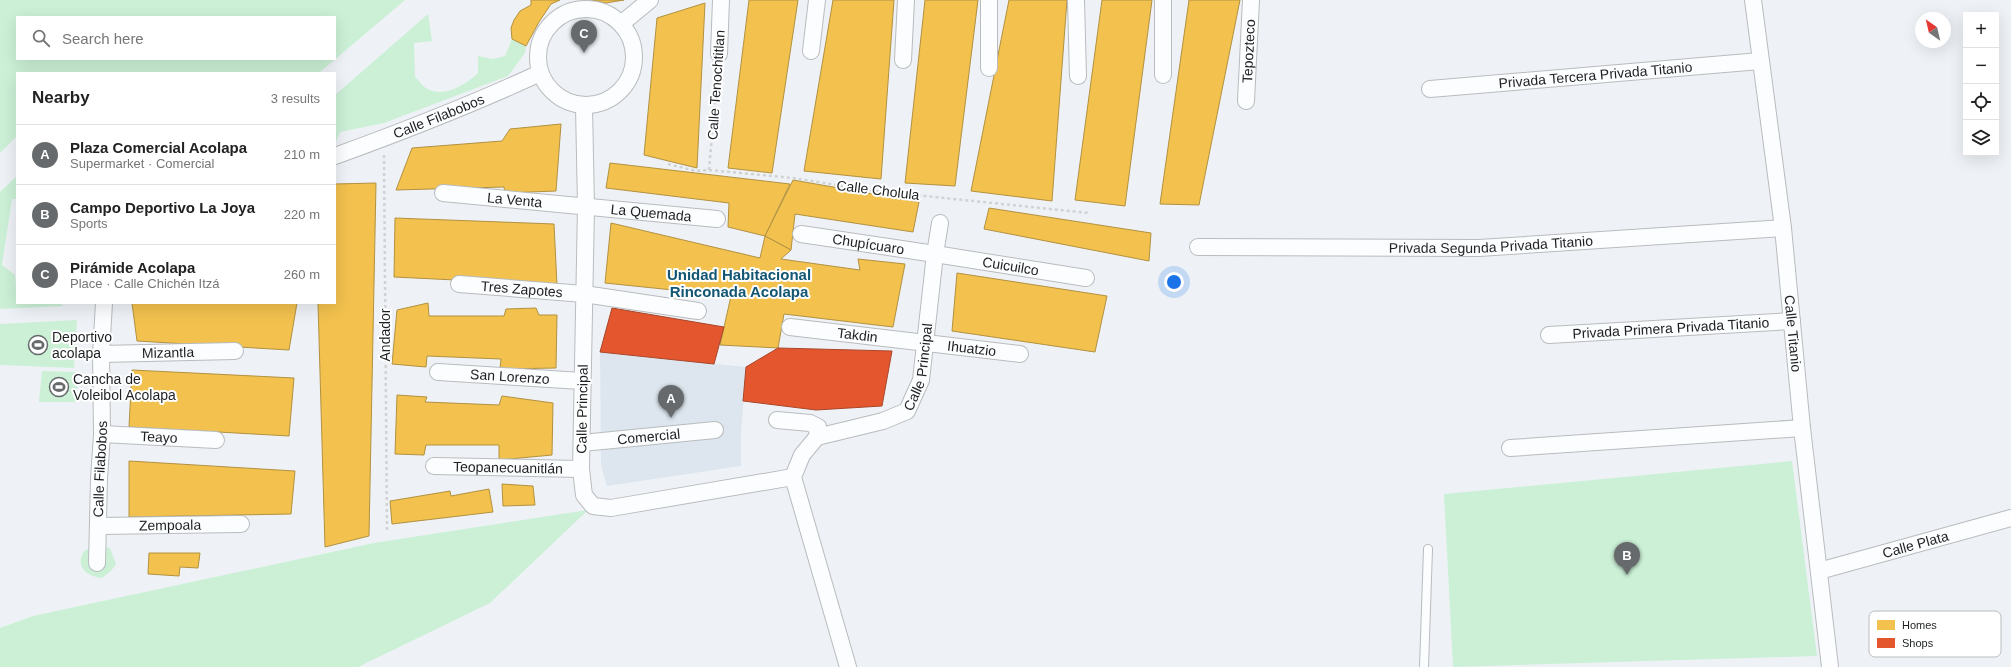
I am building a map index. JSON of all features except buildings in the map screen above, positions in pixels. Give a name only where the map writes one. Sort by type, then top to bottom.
[{"type":"street","points":[[621,24],[650,0]]},
{"type":"street","name":"Calle Tenochtitlan","points":[[719,54],[721,0]]},
{"type":"street","points":[[811,51],[817,0]]},
{"type":"street","points":[[903,60],[906,0]]},
{"type":"street","points":[[989,0],[989,68]]},
{"type":"street","points":[[1076,0],[1078,76]]},
{"type":"street","points":[[1163,0],[1164,75]]},
{"type":"street","name":"Tepozteco","points":[[1246,101],[1251,0]]},
{"type":"street","name":"Calle Titanio","points":[[1753,0],[1783,228],[1802,428],[1830,667]]},
{"type":"street","points":[[581,9],[603,12],[621,24],[632,43],[634,66],[624,86],[607,101],[584,106],[565,102],[550,90],[540,73],[538,52],[545,31],[561,16],[581,9]]},
{"type":"street","name":"Privada Tercera Privada Titanio","points":[[1430,88],[1760,61]]},
{"type":"street","name":"Calle Filabobos","points":[[336,156],[384,139],[540,73]]},
{"type":"street","name":"Calle Principal","points":[[584,106],[586,206],[581,469],[584,495],[593,506],[611,508],[793,476]]},
{"type":"street","name":"La Venta","points":[[444,193],[586,206]]},
{"type":"street","name":"La Quemada","points":[[586,206],[717,219]]},
{"type":"street","name":"Calle Principal","points":[[817,437],[883,421],[907,411],[920,380],[940,223]]},
{"type":"street","name":"Privada Segunda Privada Titanio","points":[[1198,247],[1479,248],[1783,228]]},
{"type":"street","name":"Chupícuaro","points":[[801,234],[935,254]]},
{"type":"street","name":"Cuicuilco","points":[[935,254],[1086,278]]},
{"type":"street","name":"Tres Zapotes","points":[[459,284],[584,294],[698,312]]},
{"type":"street","name":"Calle Filabobos","points":[[98,563],[99,479],[102,434],[101,354],[104,304]]},
{"type":"street","name":"Privada Primera Privada Titanio","points":[[1549,335],[1792,321]]},
{"type":"street","name":"Takdin","points":[[790,327],[924,341]]},
{"type":"street","name":"Ihuatzio","points":[[924,341],[1020,354]]},
{"type":"street","name":"Mizantla","points":[[101,354],[235,351]]},
{"type":"street","name":"San Lorenzo","points":[[438,372],[582,382]]},
{"type":"street","points":[[777,420],[810,423],[818,427],[817,437],[802,455],[793,476],[848,667]]},
{"type":"street","points":[[1510,448],[1802,428]]},
{"type":"street","name":"Comercial","points":[[582,443],[714,430]]},
{"type":"street","name":"Teayo","points":[[102,434],[216,440]]},
{"type":"street","name":"Teopanecuanitlán","points":[[434,466],[581,469]]},
{"type":"street","name":"Calle Plata","points":[[1819,571],[2011,518]]},
{"type":"street","name":"Zempoala","points":[[99,526],[241,524]]},
{"type":"lane","points":[[1424,667],[1428,549]]},
{"type":"path","name":"Calle Tenochtitlan","points":[[709,170],[719,54]]},
{"type":"path","name":"Andador","points":[[384,139],[387,531]]},
{"type":"path","name":"Calle Cholula","points":[[668,164],[696,171],[709,170],[793,178],[867,190],[1089,213]]},
{"type":"shaded area","points":[[600,352],[746,367],[741,435],[741,466],[607,486],[601,466]]},
{"type":"green space","points":[[0,0],[405,0],[336,59],[336,16],[16,16],[16,60],[334,60],[320,72],[16,72],[16,137],[0,153]]},
{"type":"green space","points":[[428,14],[432,41],[414,43],[415,77],[425,87],[433,91],[439,92],[454,89],[467,82],[478,73],[478,56],[493,59],[505,56],[512,39],[526,46],[525,53],[508,76],[384,123],[340,132],[336,142],[336,94]]},
{"type":"green space","points":[[16,177],[16,199],[12,199],[2,265],[15,275],[16,304],[62,304],[63,306],[0,309],[0,192]]},
{"type":"green space","name":"Deportivo acolapa","points":[[77,320],[74,368],[0,365],[0,324]]},
{"type":"green space","name":"Cancha de Voleibol Acolapa","points":[[42,371],[77,372],[77,402],[39,402]]},
{"type":"green space","points":[[1792,461],[1817,656],[1453,667],[1444,494]]},
{"type":"green space","points":[[588,510],[490,603],[358,667],[0,667],[0,628],[33,616],[374,543]]},
{"type":"green space","points":[[94,545],[110,548],[116,564],[111,571],[102,578],[88,574],[82,567],[81,563],[83,553]]},
{"type":"place","name":"Pirámide Acolapa","points":[[584,53]]},
{"type":"place","name":"Deportivo acolapa","points":[[38,345]]},
{"type":"place","name":"Cancha de Voleibol Acolapa","points":[[59,387]]},
{"type":"place","name":"Plaza Comercial Acolapa","points":[[671,418]]},
{"type":"place","name":"Campo Deportivo La Joya","points":[[1627,575]]},
{"type":"district","name":"Unidad Habitacional Rinconada Acolapa","points":[[739,284]]}]
